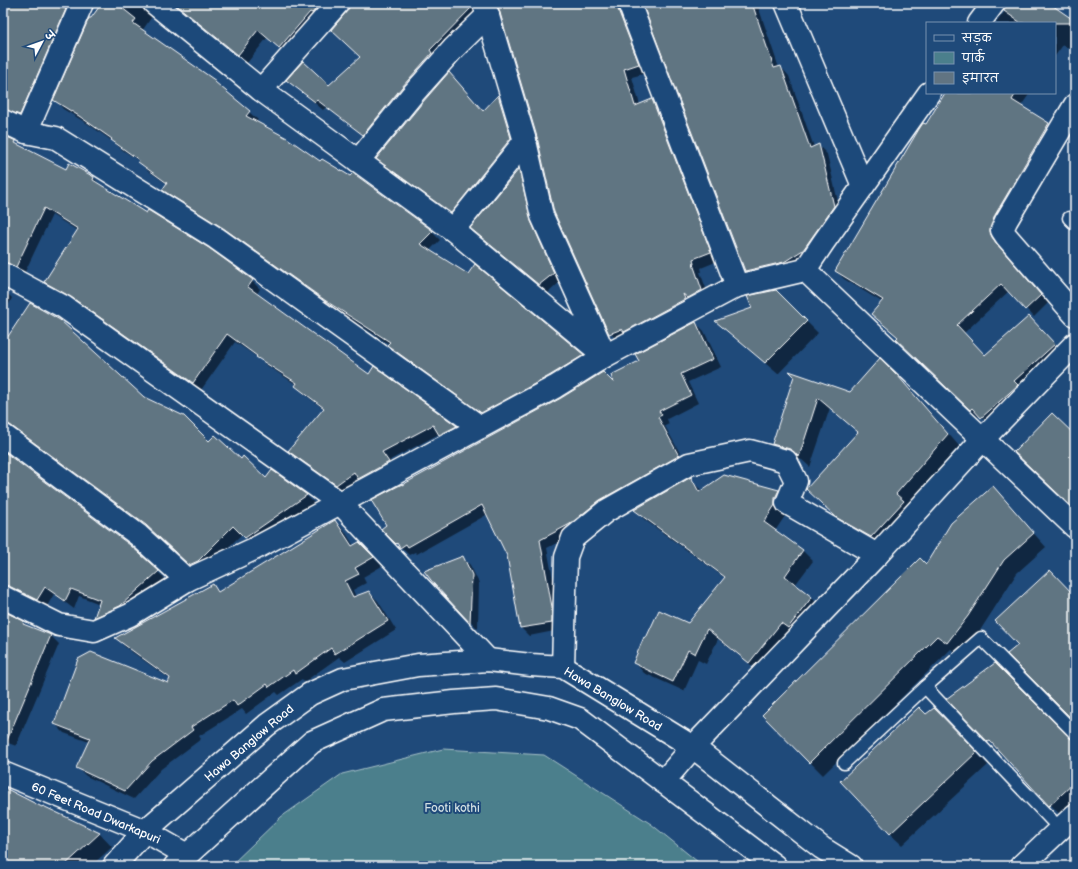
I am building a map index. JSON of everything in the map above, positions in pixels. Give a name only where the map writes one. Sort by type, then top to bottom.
[{"type":"street","points":[[26,132],[82,3]]},
{"type":"street","points":[[154,3],[261,90],[453,230],[605,356]]},
{"type":"street","points":[[261,90],[338,3]]},
{"type":"street","points":[[629,3],[737,286]]},
{"type":"street","points":[[786,3],[863,186]]},
{"type":"street","points":[[980,22],[994,3]]},
{"type":"street","points":[[358,161],[412,95],[486,9]]},
{"type":"street","points":[[486,9],[525,141],[542,216],[605,356]]},
{"type":"street","points":[[3,597],[59,625],[94,631],[130,615],[187,580],[254,549],[340,503],[554,387],[605,356],[737,286],[805,270],[928,94]]},
{"type":"street","points":[[1075,105],[1069,132],[1006,221],[1002,230],[1075,315]]},
{"type":"street","points":[[3,121],[26,132],[56,138],[216,238],[480,427]]},
{"type":"street","points":[[453,230],[525,141]]},
{"type":"street","points":[[805,270],[1075,527]]},
{"type":"street","points":[[3,274],[64,307],[340,503],[488,660]]},
{"type":"street","points":[[663,782],[693,747],[876,555],[982,440],[1075,344]]},
{"type":"street","points":[[3,436],[138,535],[187,580]]},
{"type":"street","points":[[563,667],[566,557],[573,538],[606,511],[689,464],[750,451],[786,461],[796,481],[787,503],[876,555]]},
{"type":"street","name":"Hawa Banglow Road","points":[[114,866],[145,831],[267,725],[310,694],[343,679],[418,665],[488,660],[563,667],[693,747],[822,848],[850,866]]},
{"type":"street","points":[[181,860],[312,742],[383,710],[496,699],[549,708],[580,719],[775,866]]},
{"type":"street","name":"60 Feet Road Dwarkapuri","points":[[3,773],[145,831],[181,860]]},
{"type":"street","points":[[1021,866],[1068,822]]},
{"type":"lane","points":[[844,763],[925,687],[981,638],[1075,734]]},
{"type":"lane","points":[[925,687],[1068,822]]},
{"type":"green space","name":"Footi kothi","points":[[443,749],[544,755],[651,824],[703,866],[230,866],[281,817],[342,774]]},
{"type":"building","points":[[3,3],[48,3],[66,9],[20,115],[3,109]]},
{"type":"building","points":[[102,3],[116,3],[136,19],[133,23],[216,81],[215,82],[250,111],[246,116],[287,138],[320,161],[322,159],[350,176],[353,173],[433,231],[420,244],[468,274],[475,264],[584,355],[481,413],[387,345],[390,342],[326,301],[223,228],[162,190],[167,183],[138,162],[139,160],[111,140],[112,139],[53,100],[89,18],[91,18]]},
{"type":"building","points":[[174,3],[321,3],[312,13],[310,12],[279,48],[258,30],[238,55]]},
{"type":"building","points":[[350,3],[472,3],[472,7],[430,50],[432,53],[363,135],[317,100],[315,102],[286,80],[303,61],[329,85],[360,57],[331,30],[347,11]]},
{"type":"building","points":[[497,3],[617,3],[617,7],[639,64],[624,69],[635,106],[652,99],[711,252],[693,259],[693,264],[702,290],[688,298],[683,294],[685,299],[624,332],[622,329],[609,334],[554,212],[537,137]]},
{"type":"building","points":[[642,3],[752,3],[774,68],[781,66],[810,148],[819,144],[834,206],[803,250],[784,262],[745,271]]},
{"type":"building","points":[[1006,3],[1049,3],[1075,21],[1075,23],[1020,22],[1004,11]]},
{"type":"building","points":[[449,72],[483,111],[498,95],[511,138],[451,213],[376,159]]},
{"type":"building","points":[[944,94],[1015,94],[1012,100],[1049,123],[995,215],[990,231],[997,244],[1041,295],[1025,310],[1001,284],[957,325],[985,355],[1029,316],[1055,344],[1014,381],[1018,385],[981,418],[972,408],[970,410],[896,339],[898,337],[871,314],[883,300],[835,271],[919,129],[923,123],[926,124]]},
{"type":"building","points":[[3,135],[16,141],[15,143],[66,169],[69,163],[94,177],[93,180],[146,213],[148,210],[209,248],[253,280],[248,287],[369,374],[374,366],[457,426],[439,435],[433,425],[382,452],[389,462],[358,479],[354,472],[336,485],[288,451],[324,408],[295,386],[297,383],[256,357],[257,356],[227,334],[193,383],[71,297],[44,282],[78,229],[44,208],[16,267],[3,262]]},
{"type":"building","points":[[519,169],[531,221],[554,273],[539,285],[470,228]]},
{"type":"building","points":[[776,290],[807,321],[765,363],[715,321],[752,308],[747,296]]},
{"type":"building","points":[[30,303],[60,320],[144,397],[184,416],[209,441],[215,435],[241,459],[243,456],[266,478],[272,470],[307,495],[245,538],[233,526],[198,561],[189,565],[146,525],[10,425],[3,423],[3,344]]},
{"type":"building","points":[[696,322],[713,359],[681,374],[691,395],[659,411],[662,415],[658,417],[679,456],[600,500],[570,524],[540,540],[552,607],[552,623],[520,628],[507,556],[482,505],[408,547],[406,544],[400,548],[397,543],[396,544],[381,529],[386,525],[371,500],[402,485],[561,398],[603,372],[613,382],[611,375],[639,361],[635,354]]},
{"type":"building","points":[[880,358],[898,376],[948,434],[896,494],[904,501],[871,537],[837,518],[806,489],[858,432],[818,398],[799,457],[790,449],[772,444],[794,376],[789,371],[850,392]]},
{"type":"building","points":[[1052,413],[1075,435],[1075,510],[1014,452]]},
{"type":"building","points":[[3,451],[130,545],[159,571],[120,606],[94,618],[100,600],[71,589],[65,601],[45,587],[37,600],[9,586],[3,585]]},
{"type":"building","points":[[724,475],[779,490],[775,498],[775,505],[764,522],[803,550],[785,576],[812,597],[788,628],[781,623],[749,663],[707,629],[695,654],[688,650],[673,682],[633,663],[644,637],[646,638],[659,610],[688,623],[725,577],[634,510],[691,477],[699,492]]},
{"type":"building","points":[[993,486],[1034,533],[1004,560],[968,616],[947,643],[937,636],[809,763],[762,715],[920,558],[926,564],[951,523]]},
{"type":"building","points":[[335,520],[352,546],[359,542],[374,557],[355,568],[359,574],[345,581],[353,597],[369,591],[388,621],[335,654],[331,648],[295,674],[293,670],[269,687],[267,684],[237,706],[233,700],[191,727],[193,730],[152,761],[125,791],[76,768],[90,738],[54,724],[78,659],[91,652],[168,683],[170,678],[115,638],[213,584],[218,592]]},
{"type":"building","points":[[463,556],[472,575],[470,623],[424,571]]},
{"type":"building","points":[[1050,570],[1075,596],[1075,722],[1007,654],[1018,645],[995,621]]},
{"type":"building","points":[[3,611],[24,621],[23,624],[51,635],[3,750]]},
{"type":"building","points":[[995,663],[1070,738],[1075,740],[1075,782],[1049,806],[990,741],[988,742],[946,699]]},
{"type":"building","points":[[919,707],[926,714],[934,708],[977,752],[890,834],[840,781]]},
{"type":"building","points":[[3,787],[42,807],[43,806],[100,833],[64,866],[3,866]]}]
